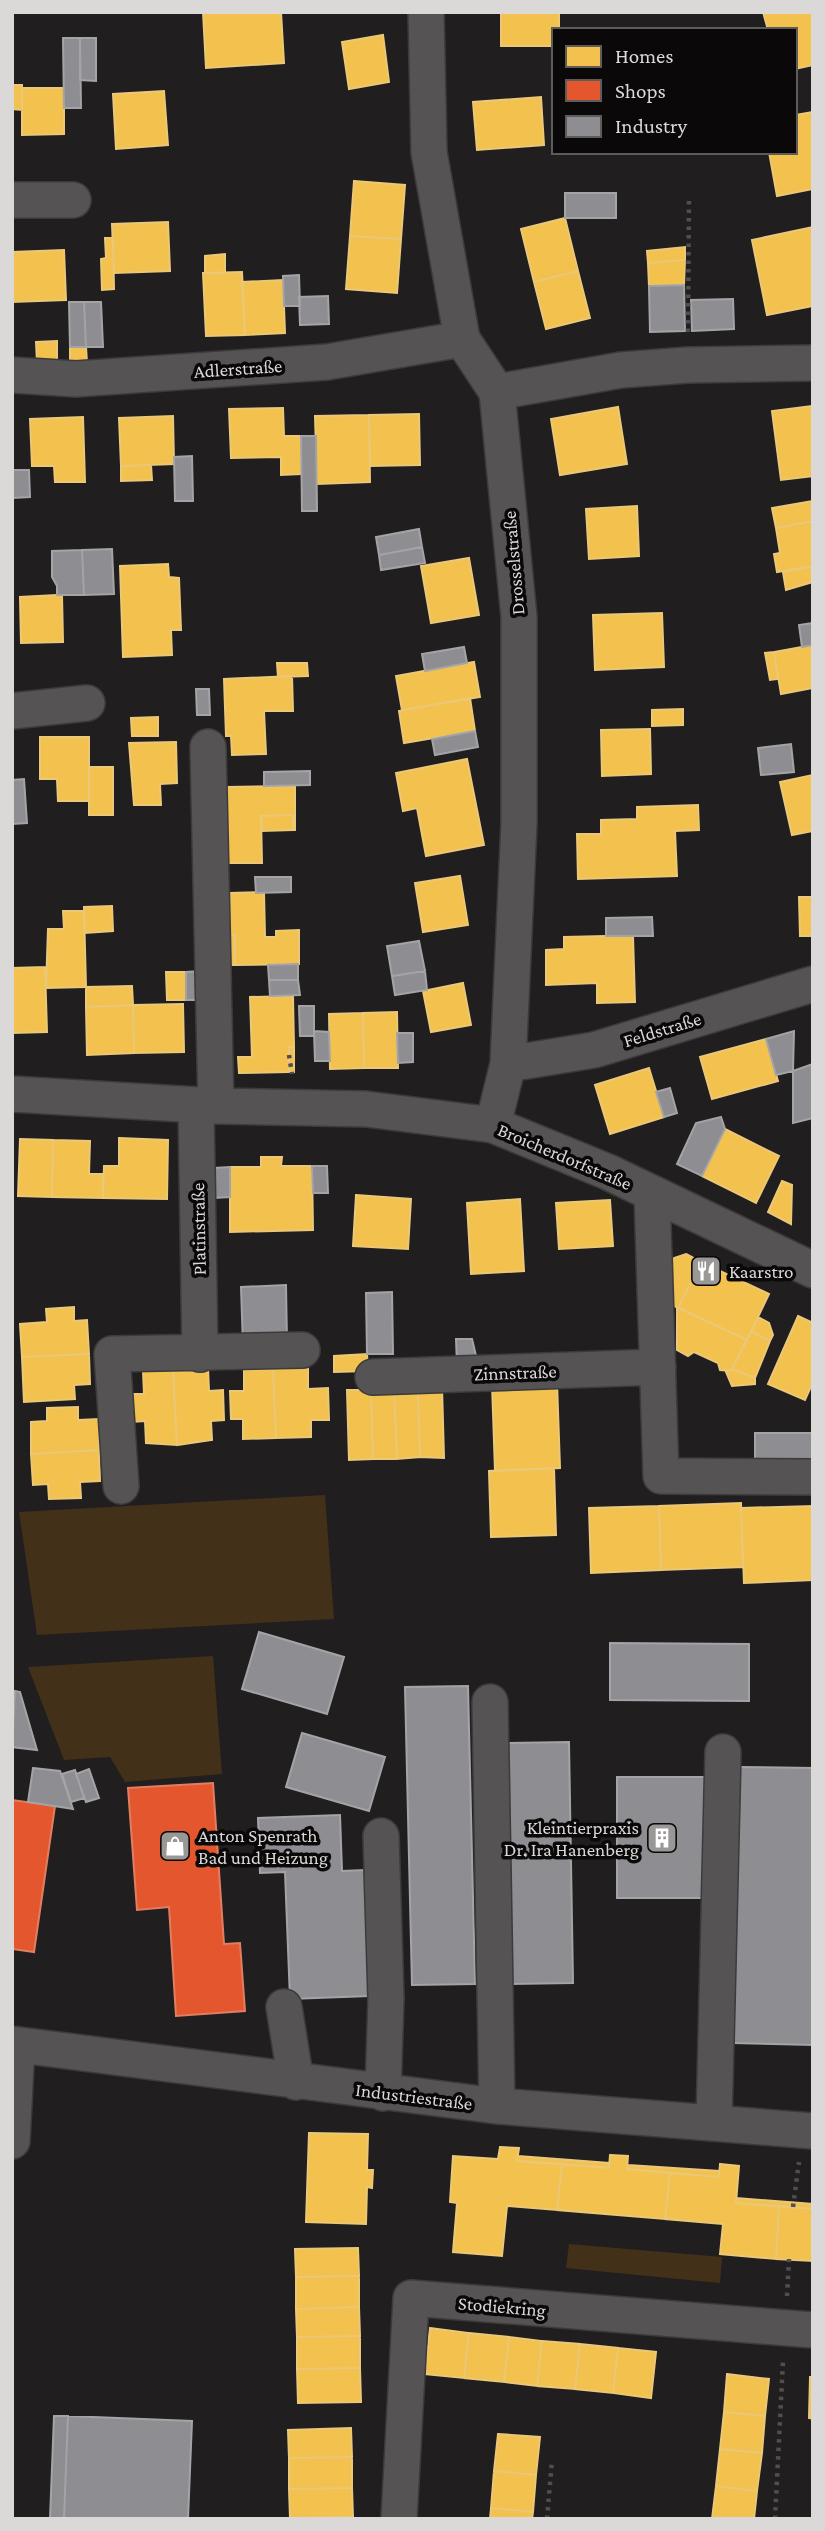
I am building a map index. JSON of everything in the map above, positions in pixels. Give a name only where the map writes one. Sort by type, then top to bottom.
[{"type":"street","name":"Drosselstraße","points":[[426,12],[429,152],[462,339],[497,392],[519,617],[519,823],[508,1064],[493,1125]]},
{"type":"street","points":[[12,200],[73,200]]},
{"type":"street","name":"Adlerstraße","points":[[12,375],[76,379],[327,362],[462,339]]},
{"type":"street","points":[[497,392],[621,370],[688,365],[813,363]]},
{"type":"street","points":[[12,711],[87,703]]},
{"type":"street","points":[[206,1105],[208,747]]},
{"type":"street","name":"Feldstraße","points":[[508,1064],[594,1050],[813,984]]},
{"type":"street","name":"Broicherdorfstraße","points":[[12,1094],[206,1105],[366,1109],[493,1125],[652,1194],[813,1270]]},
{"type":"street","name":"Platinstraße","points":[[200,1354],[206,1105]]},
{"type":"street","points":[[652,1194],[658,1367],[664,1413],[661,1476],[813,1477]]},
{"type":"street","points":[[121,1486],[112,1354],[302,1350]]},
{"type":"street","name":"Zinnstraße","points":[[373,1377],[658,1367]]},
{"type":"street","points":[[490,1702],[498,2106]]},
{"type":"street","points":[[714,2123],[723,1752]]},
{"type":"street","points":[[381,1836],[386,1998],[383,2093]]},
{"type":"street","points":[[284,2007],[296,2082]]},
{"type":"street","name":"Industriestraße","points":[[12,2141],[14,2045],[498,2106],[808,2130]]},
{"type":"street","name":"Stodiekring","points":[[399,2519],[411,2298],[799,2330]]},
{"type":"path","points":[[688,365],[689,196]]},
{"type":"path","points":[[289,1055],[292,1071]]},
{"type":"path","points":[[793,2207],[808,2130]]},
{"type":"path","points":[[775,2519],[799,2330],[789,2259]]},
{"type":"path","points":[[547,2519],[552,2460]]},
{"type":"shaded area","points":[[325,1495],[334,1619],[37,1635],[19,1512]]},
{"type":"shaded area","points":[[213,1656],[222,1774],[125,1782],[110,1757],[64,1760],[28,1667]]},
{"type":"shaded area","points":[[569,2244],[722,2257],[720,2283],[566,2268]]},
{"type":"building: Homes","points":[[203,12],[281,12],[284,63],[206,68]]},
{"type":"building: Homes","points":[[501,12],[559,12],[559,28],[552,28],[552,46],[501,46]]},
{"type":"building: Homes","points":[[763,12],[813,12],[813,65],[797,69],[797,28],[767,28]]},
{"type":"building: Homes","points":[[383,35],[389,82],[349,89],[342,42]]},
{"type":"building: Homes","points":[[12,85],[22,85],[22,110],[12,109]]},
{"type":"building: Homes","points":[[22,88],[64,88],[64,134],[22,135]]},
{"type":"building: Homes","points":[[164,91],[168,145],[116,149],[113,94]]},
{"type":"building: Homes","points":[[541,97],[544,145],[477,150],[473,102]]},
{"type":"building: Homes","points":[[813,112],[813,189],[777,196],[769,154],[797,154],[797,115]]},
{"type":"building: Homes","points":[[354,181],[405,185],[401,239],[350,236]]},
{"type":"building: Homes","points":[[565,218],[578,271],[534,282],[521,229]]},
{"type":"building: Homes","points":[[168,222],[170,271],[114,273],[112,224]]},
{"type":"building: Homes","points":[[813,227],[813,306],[767,315],[752,240]]},
{"type":"building: Homes","points":[[350,236],[401,239],[397,293],[346,289]]},
{"type":"building: Homes","points":[[113,237],[114,289],[102,290],[101,259],[106,258],[105,238]]},
{"type":"building: Homes","points":[[685,247],[685,260],[648,263],[647,251]]},
{"type":"building: Homes","points":[[64,250],[66,300],[12,302],[12,252]]},
{"type":"building: Homes","points":[[225,254],[225,273],[205,273],[205,256]]},
{"type":"building: Homes","points":[[685,260],[684,285],[649,286],[648,263]]},
{"type":"building: Homes","points":[[578,271],[590,318],[546,329],[534,282]]},
{"type":"building: Homes","points":[[242,272],[245,335],[206,336],[203,273]]},
{"type":"building: Homes","points":[[283,280],[285,333],[245,335],[242,282]]},
{"type":"building: Homes","points":[[57,341],[57,362],[37,363],[36,342]]},
{"type":"building: Homes","points":[[70,347],[86,347],[87,363],[70,363]]},
{"type":"building: Homes","points":[[813,406],[813,476],[781,480],[772,411]]},
{"type":"building: Homes","points":[[618,407],[627,464],[560,475],[551,419]]},
{"type":"building: Homes","points":[[283,408],[284,436],[301,436],[301,474],[281,475],[281,457],[231,458],[229,409]]},
{"type":"building: Homes","points":[[419,414],[420,465],[370,466],[369,415]]},
{"type":"building: Homes","points":[[369,415],[370,482],[317,484],[315,416]]},
{"type":"building: Homes","points":[[173,416],[174,464],[121,466],[119,418]]},
{"type":"building: Homes","points":[[83,417],[85,482],[55,482],[54,466],[32,466],[30,419]]},
{"type":"building: Homes","points":[[151,465],[152,480],[121,481],[121,466]]},
{"type":"building: Homes","points":[[813,501],[813,521],[776,528],[772,508]]},
{"type":"building: Homes","points":[[637,506],[639,556],[589,559],[586,509]]},
{"type":"building: Homes","points":[[813,521],[813,566],[777,572],[774,554],[780,553],[776,528]]},
{"type":"building: Homes","points":[[469,558],[479,615],[431,623],[421,566]]},
{"type":"building: Homes","points":[[168,564],[169,577],[179,578],[181,630],[171,630],[172,655],[123,657],[120,566]]},
{"type":"building: Homes","points":[[813,566],[813,582],[786,590],[783,572]]},
{"type":"building: Homes","points":[[62,595],[63,642],[21,643],[20,597]]},
{"type":"building: Homes","points":[[662,613],[664,667],[595,670],[593,615]]},
{"type":"building: Homes","points":[[813,645],[813,688],[781,694],[774,652]]},
{"type":"building: Homes","points":[[774,652],[778,679],[770,680],[765,653]]},
{"type":"building: Homes","points":[[474,662],[480,697],[402,710],[396,676]]},
{"type":"building: Homes","points":[[277,663],[307,663],[308,676],[278,677]]},
{"type":"building: Homes","points":[[292,676],[293,711],[264,711],[266,754],[232,755],[231,736],[226,736],[224,679]]},
{"type":"building: Homes","points":[[470,698],[475,731],[404,743],[399,711]]},
{"type":"building: Homes","points":[[683,709],[683,725],[652,726],[652,710]]},
{"type":"building: Homes","points":[[158,717],[158,736],[132,736],[131,718]]},
{"type":"building: Homes","points":[[650,729],[651,774],[602,776],[601,730]]},
{"type":"building: Homes","points":[[40,737],[89,737],[89,801],[58,801],[57,779],[40,779]]},
{"type":"building: Homes","points":[[176,742],[177,783],[160,784],[161,805],[134,805],[129,743]]},
{"type":"building: Homes","points":[[467,759],[484,845],[426,856],[417,808],[403,811],[396,773]]},
{"type":"building: Homes","points":[[89,767],[113,767],[113,815],[89,815]]},
{"type":"building: Homes","points":[[813,775],[813,831],[792,835],[780,782]]},
{"type":"building: Homes","points":[[295,786],[295,830],[293,815],[261,816],[262,863],[228,863],[227,787]]},
{"type":"building: Homes","points":[[698,805],[699,830],[675,831],[677,876],[578,879],[577,834],[601,834],[601,820],[637,819],[637,807]]},
{"type":"building: Homes","points":[[293,815],[293,830],[262,831],[261,816]]},
{"type":"building: Homes","points":[[460,876],[468,925],[423,932],[415,883]]},
{"type":"building: Homes","points":[[264,892],[265,937],[276,937],[276,931],[299,930],[299,964],[235,965],[235,935],[230,935],[230,893]]},
{"type":"building: Homes","points":[[799,897],[813,897],[813,936],[800,936]]},
{"type":"building: Homes","points":[[112,906],[113,931],[85,933],[84,907]]},
{"type":"building: Homes","points":[[63,911],[84,911],[86,987],[46,988],[48,929],[64,929]]},
{"type":"building: Homes","points":[[230,935],[235,935],[235,965],[231,965]]},
{"type":"building: Homes","points":[[633,936],[635,1002],[597,1003],[597,983],[546,985],[546,950],[564,949],[564,937]]},
{"type":"building: Homes","points":[[45,967],[47,1032],[12,1033],[12,968]]},
{"type":"building: Homes","points":[[166,972],[186,972],[186,1000],[167,1000]]},
{"type":"building: Homes","points":[[463,983],[471,1025],[431,1032],[423,991]]},
{"type":"building: Homes","points":[[132,986],[133,1005],[86,1007],[86,987]]},
{"type":"building: Homes","points":[[293,996],[294,1047],[289,1047],[289,1072],[239,1073],[238,1057],[252,1057],[250,997]]},
{"type":"building: Homes","points":[[183,1004],[184,1052],[134,1053],[133,1005]]},
{"type":"building: Homes","points":[[133,1005],[134,1053],[87,1055],[86,1007]]},
{"type":"building: Homes","points":[[397,1012],[398,1068],[364,1068],[363,1013]]},
{"type":"building: Homes","points":[[363,1013],[364,1068],[330,1069],[329,1014]]},
{"type":"building: Homes","points":[[766,1039],[778,1081],[712,1099],[700,1057]]},
{"type":"building: Homes","points":[[289,1047],[294,1047],[294,1072],[289,1072]]},
{"type":"building: Homes","points":[[649,1068],[664,1117],[610,1134],[595,1085]]},
{"type":"building: Homes","points":[[725,1129],[779,1156],[756,1203],[702,1176]]},
{"type":"building: Homes","points":[[119,1138],[168,1140],[167,1199],[103,1198],[104,1166],[119,1166]]},
{"type":"building: Homes","points":[[20,1139],[53,1140],[52,1197],[18,1196]]},
{"type":"building: Homes","points":[[53,1140],[90,1141],[89,1174],[103,1174],[103,1198],[52,1197]]},
{"type":"building: Homes","points":[[261,1157],[282,1157],[281,1166],[312,1166],[313,1230],[230,1232],[230,1167],[261,1167]]},
{"type":"building: Homes","points":[[782,1181],[792,1185],[791,1224],[768,1212]]},
{"type":"building: Homes","points":[[356,1195],[411,1199],[408,1249],[353,1246]]},
{"type":"building: Homes","points":[[520,1199],[524,1271],[471,1274],[467,1203]]},
{"type":"building: Homes","points":[[610,1200],[613,1246],[559,1249],[556,1203]]},
{"type":"building: Homes","points":[[686,1254],[701,1262],[678,1308],[669,1303],[669,1269],[674,1258]]},
{"type":"building: Homes","points":[[701,1262],[769,1294],[747,1340],[678,1308]]},
{"type":"building: Homes","points":[[74,1307],[74,1321],[87,1320],[89,1354],[22,1357],[20,1324],[47,1322],[46,1309]]},
{"type":"building: Homes","points":[[677,1307],[747,1340],[731,1371],[720,1370],[718,1363],[694,1352],[688,1356],[677,1350]]},
{"type":"building: Homes","points":[[798,1316],[813,1323],[813,1382],[805,1400],[768,1384]]},
{"type":"building: Homes","points":[[758,1317],[769,1323],[773,1335],[770,1341],[751,1331]]},
{"type":"building: Homes","points":[[751,1331],[770,1341],[755,1378],[732,1369]]},
{"type":"building: Homes","points":[[89,1354],[90,1384],[74,1385],[75,1399],[24,1402],[22,1357]]},
{"type":"building: Homes","points":[[367,1354],[368,1371],[334,1372],[334,1356]]},
{"type":"building: Homes","points":[[208,1368],[209,1391],[223,1390],[224,1420],[211,1421],[212,1440],[177,1445],[173,1369]]},
{"type":"building: Homes","points":[[308,1368],[308,1389],[328,1388],[329,1420],[311,1420],[311,1437],[276,1438],[273,1369]]},
{"type":"building: Homes","points":[[173,1369],[177,1445],[146,1443],[145,1421],[132,1422],[130,1394],[144,1394],[143,1371]]},
{"type":"building: Homes","points":[[273,1369],[276,1438],[243,1439],[243,1419],[231,1419],[230,1391],[244,1391],[244,1370]]},
{"type":"building: Homes","points":[[732,1369],[755,1378],[755,1384],[732,1386],[726,1372]]},
{"type":"building: Homes","points":[[557,1382],[560,1468],[495,1471],[492,1384]]},
{"type":"building: Homes","points":[[442,1387],[444,1458],[420,1457],[418,1388]]},
{"type":"building: Homes","points":[[418,1388],[420,1457],[397,1459],[394,1389]]},
{"type":"building: Homes","points":[[394,1389],[397,1459],[373,1459],[371,1390]]},
{"type":"building: Homes","points":[[347,1390],[371,1390],[373,1459],[349,1460]]},
{"type":"building: Homes","points":[[78,1407],[78,1420],[99,1419],[99,1450],[31,1454],[31,1422],[47,1421],[47,1408]]},
{"type":"building: Homes","points":[[99,1450],[100,1481],[80,1482],[81,1498],[49,1499],[48,1484],[33,1485],[31,1454]]},
{"type":"building: Homes","points":[[554,1468],[556,1535],[491,1537],[489,1471]]},
{"type":"building: Homes","points":[[741,1503],[743,1567],[661,1570],[659,1506]]},
{"type":"building: Homes","points":[[659,1506],[661,1570],[591,1573],[589,1508]]},
{"type":"building: Homes","points":[[813,1506],[813,1580],[744,1583],[741,1508]]},
{"type":"building: Homes","points":[[309,2133],[368,2134],[367,2170],[373,2170],[372,2188],[367,2187],[366,2224],[306,2222]]},
{"type":"building: Homes","points":[[500,2147],[519,2148],[517,2161],[562,2164],[557,2210],[507,2206],[502,2256],[453,2252],[457,2203],[450,2202],[453,2156],[498,2159]]},
{"type":"building: Homes","points":[[610,2155],[628,2156],[627,2169],[670,2173],[665,2219],[557,2210],[562,2164],[609,2168]]},
{"type":"building: Homes","points":[[518,2156],[609,2163],[609,2168],[517,2161]]},
{"type":"building: Homes","points":[[720,2164],[739,2166],[736,2203],[779,2206],[776,2259],[720,2254],[723,2224],[665,2219],[670,2173],[719,2177]]},
{"type":"building: Homes","points":[[628,2165],[719,2171],[719,2177],[627,2169]]},
{"type":"building: Homes","points":[[736,2198],[813,2204],[813,2209],[736,2203]]},
{"type":"building: Homes","points":[[779,2206],[813,2209],[813,2261],[776,2259]]},
{"type":"building: Homes","points":[[358,2248],[359,2276],[296,2277],[295,2249]]},
{"type":"building: Homes","points":[[359,2276],[359,2307],[296,2309],[296,2277]]},
{"type":"building: Homes","points":[[359,2307],[360,2336],[297,2337],[296,2309]]},
{"type":"building: Homes","points":[[430,2328],[469,2333],[464,2378],[425,2374]]},
{"type":"building: Homes","points":[[469,2333],[509,2337],[504,2382],[464,2378]]},
{"type":"building: Homes","points":[[360,2336],[360,2368],[297,2369],[297,2337]]},
{"type":"building: Homes","points":[[509,2337],[542,2341],[537,2386],[504,2382]]},
{"type":"building: Homes","points":[[542,2341],[580,2344],[575,2389],[537,2386]]},
{"type":"building: Homes","points":[[580,2344],[618,2348],[613,2393],[575,2389]]},
{"type":"building: Homes","points":[[618,2348],[656,2352],[651,2398],[613,2393]]},
{"type":"building: Homes","points":[[360,2368],[361,2402],[298,2403],[297,2369]]},
{"type":"building: Homes","points":[[727,2374],[769,2379],[765,2416],[724,2412]]},
{"type":"building: Homes","points":[[810,2377],[813,2377],[813,2419],[809,2418]]},
{"type":"building: Homes","points":[[724,2412],[765,2416],[762,2453],[720,2449]]},
{"type":"building: Homes","points":[[351,2428],[352,2457],[289,2458],[288,2430]]},
{"type":"building: Homes","points":[[498,2434],[540,2437],[536,2475],[494,2471]]},
{"type":"building: Homes","points":[[720,2449],[762,2453],[757,2491],[716,2486]]},
{"type":"building: Homes","points":[[352,2457],[352,2488],[289,2489],[289,2458]]},
{"type":"building: Homes","points":[[494,2471],[536,2475],[533,2512],[491,2508]]},
{"type":"building: Homes","points":[[716,2486],[757,2491],[754,2519],[712,2519]]},
{"type":"building: Homes","points":[[352,2488],[353,2517],[290,2518],[289,2489]]},
{"type":"building: Homes","points":[[491,2508],[533,2512],[532,2519],[490,2519]]},
{"type":"building: Homes","points":[[353,2517],[353,2519],[290,2518]]},
{"type":"building: Shops","name":"Anton Spenrath Bad und Heizung","points":[[213,1783],[224,1944],[240,1943],[245,2011],[176,2016],[169,1907],[137,1910],[128,1788]]},
{"type":"building: Shops","points":[[12,1800],[55,1806],[34,1952],[12,1949]]},
{"type":"building: Industry","points":[[63,38],[80,38],[81,108],[64,108]]},
{"type":"building: Industry","points":[[80,38],[96,38],[96,81],[80,80]]},
{"type":"building: Industry","points":[[565,193],[616,193],[616,218],[565,218]]},
{"type":"building: Industry","points":[[299,275],[300,306],[284,306],[283,276]]},
{"type":"building: Industry","points":[[684,285],[685,331],[650,332],[649,286]]},
{"type":"building: Industry","points":[[328,296],[329,324],[300,325],[299,297]]},
{"type":"building: Industry","points":[[733,299],[734,329],[692,331],[691,300]]},
{"type":"building: Industry","points":[[69,302],[84,302],[86,347],[70,347]]},
{"type":"building: Industry","points":[[84,302],[101,302],[103,347],[86,347]]},
{"type":"building: Industry","points":[[301,436],[316,436],[317,511],[302,511]]},
{"type":"building: Industry","points":[[192,456],[193,501],[175,501],[174,457]]},
{"type":"building: Industry","points":[[12,470],[29,470],[30,497],[13,498]]},
{"type":"building: Industry","points":[[419,529],[422,547],[379,555],[376,537]]},
{"type":"building: Industry","points":[[422,547],[425,563],[381,570],[379,555]]},
{"type":"building: Industry","points":[[112,549],[114,594],[84,595],[82,550]]},
{"type":"building: Industry","points":[[82,550],[84,595],[57,595],[57,586],[52,577],[52,551]]},
{"type":"building: Industry","points":[[813,623],[813,645],[802,647],[799,625]]},
{"type":"building: Industry","points":[[464,647],[467,663],[425,671],[422,654]]},
{"type":"building: Industry","points":[[196,689],[209,689],[210,715],[197,715]]},
{"type":"building: Industry","points":[[475,731],[478,747],[435,755],[432,739]]},
{"type":"building: Industry","points":[[791,744],[794,772],[761,775],[758,748]]},
{"type":"building: Industry","points":[[310,771],[310,785],[264,786],[264,772]]},
{"type":"building: Industry","points":[[24,779],[27,823],[12,824],[12,780]]},
{"type":"building: Industry","points":[[255,877],[291,877],[291,892],[256,893]]},
{"type":"building: Industry","points":[[652,917],[653,936],[606,936],[606,918]]},
{"type":"building: Industry","points":[[419,941],[425,971],[392,976],[387,946]]},
{"type":"building: Industry","points":[[298,964],[298,980],[269,980],[268,965]]},
{"type":"building: Industry","points":[[201,971],[201,1000],[186,1000],[186,972]]},
{"type":"building: Industry","points":[[425,971],[427,990],[395,995],[392,976]]},
{"type":"building: Industry","points":[[269,980],[298,980],[300,995],[270,996]]},
{"type":"building: Industry","points":[[299,1006],[314,1006],[314,1036],[300,1036]]},
{"type":"building: Industry","points":[[314,1031],[329,1032],[330,1061],[315,1061]]},
{"type":"building: Industry","points":[[794,1031],[793,1071],[776,1075],[766,1039]]},
{"type":"building: Industry","points":[[397,1033],[413,1033],[413,1062],[398,1063]]},
{"type":"building: Industry","points":[[813,1064],[813,1118],[793,1123],[793,1071]]},
{"type":"building: Industry","points":[[670,1088],[677,1113],[664,1117],[656,1092]]},
{"type":"building: Industry","points":[[721,1117],[725,1129],[702,1176],[677,1164],[696,1123]]},
{"type":"building: Industry","points":[[312,1166],[327,1166],[328,1193],[313,1193]]},
{"type":"building: Industry","points":[[230,1167],[230,1197],[214,1198],[214,1168]]},
{"type":"building: Industry","points":[[286,1285],[287,1344],[243,1346],[241,1287]]},
{"type":"building: Industry","points":[[392,1292],[393,1354],[367,1354],[366,1293]]},
{"type":"building: Industry","points":[[456,1339],[472,1339],[478,1364],[457,1365]]},
{"type":"building: Industry","points":[[755,1433],[813,1433],[813,1463],[755,1463]]},
{"type":"building: Industry","points":[[259,1632],[344,1657],[327,1714],[242,1689]]},
{"type":"building: Industry","points":[[610,1643],[749,1644],[749,1701],[610,1700]]},
{"type":"building: Industry","points":[[468,1686],[475,1984],[412,1985],[405,1687]]},
{"type":"building: Industry","points":[[15,1691],[20,1692],[37,1750],[12,1747]]},
{"type":"building: Industry","points":[[302,1733],[385,1757],[369,1811],[286,1787]]},
{"type":"building: Industry","points":[[569,1742],[573,1983],[510,1984],[506,1743]]},
{"type":"building: Industry","points":[[739,1767],[813,1768],[813,2045],[733,2043]]},
{"type":"building: Industry","points":[[33,1768],[60,1771],[73,1809],[28,1802]]},
{"type":"building: Industry","points":[[89,1769],[99,1798],[86,1802],[76,1774]]},
{"type":"building: Industry","points":[[75,1770],[84,1798],[71,1802],[62,1774]]},
{"type":"building: Industry","name":"Kleintierpraxis Dr. Ira Hanenberg","points":[[617,1777],[707,1777],[707,1898],[617,1898]]},
{"type":"building: Industry","points":[[340,1815],[342,1871],[365,1870],[369,1996],[290,1999],[285,1872],[260,1873],[258,1818]]},
{"type":"building: Industry","points":[[54,2416],[68,2416],[64,2519],[50,2519]]},
{"type":"building: Industry","points":[[68,2416],[192,2421],[188,2519],[64,2519]]},
{"type":"place","name":"Kaarstro","points":[[706,1271]]},
{"type":"place","name":"Kleintierpraxis Dr. Ira Hanenberg","points":[[662,1838]]},
{"type":"place","name":"Anton Spenrath Bad und Heizung","points":[[175,1846]]}]
